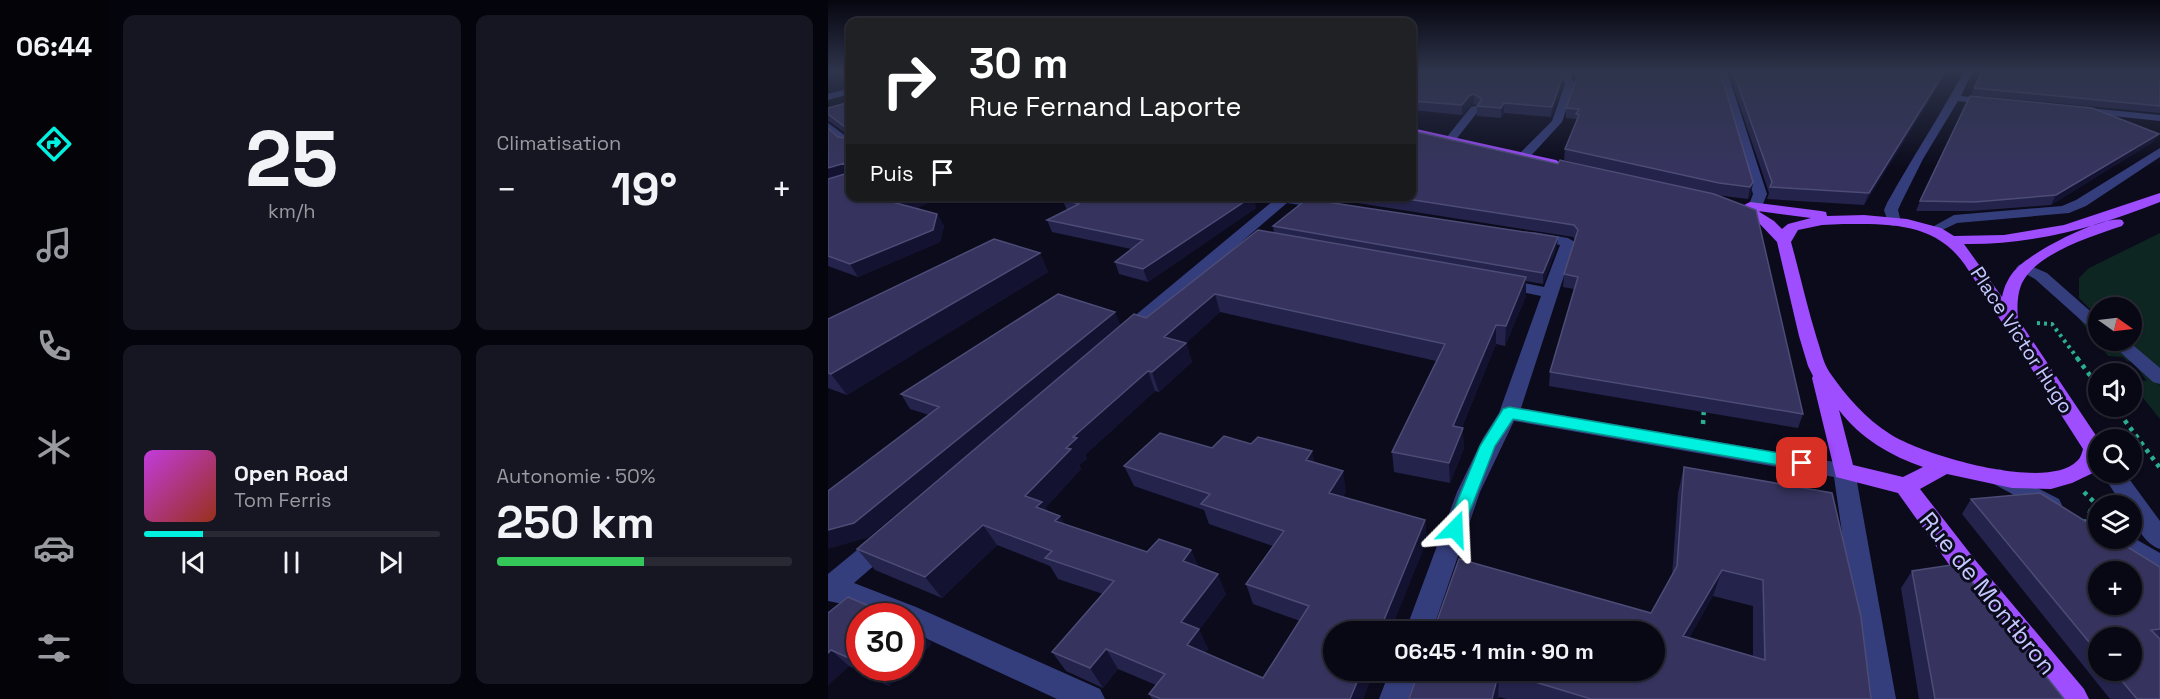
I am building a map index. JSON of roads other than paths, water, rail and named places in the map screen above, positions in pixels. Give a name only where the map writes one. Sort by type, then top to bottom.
[{"type":"main road","points":[[1416,132],[1567,166]]},
{"type":"main road","points":[[1951,240],[2030,237],[2135,207],[2160,197]]},
{"type":"main road","points":[[1726,203],[1755,210],[1894,222]]},
{"type":"main road","points":[[2009,320],[2014,282],[2033,260],[2115,223],[2160,209]]},
{"type":"main road","points":[[1755,210],[1776,229],[1784,242]]},
{"type":"main road","name":"Place Victor Hugo","points":[[2088,440],[1962,249],[1951,240],[1934,230],[1894,222],[1826,220],[1792,228],[1787,232],[1784,242],[1818,368],[1847,409],[1872,434],[1903,452],[1944,466],[2000,477],[2036,482],[2068,476],[2088,464]]},
{"type":"main road","points":[[1818,368],[1844,471],[1905,486],[1944,466]]},
{"type":"main road","name":"Rue de Montbron","points":[[1905,486],[1967,569],[2074,699]]},
{"type":"street","points":[[1524,156],[1557,122],[1563,104]]},
{"type":"street","points":[[1732,104],[1760,194],[1755,210]]},
{"type":"street","points":[[1894,222],[1891,210],[1894,203],[1952,104]]},
{"type":"street","points":[[1450,140],[1475,109]]},
{"type":"street","points":[[2070,109],[2160,118]]},
{"type":"street","points":[[828,126],[846,141]]},
{"type":"street","points":[[1934,230],[1953,219],[2064,210],[2081,203],[2160,152]]},
{"type":"street","points":[[2144,162],[2160,168]]},
{"type":"street","points":[[1113,344],[1277,201],[1344,208]]},
{"type":"street","points":[[1422,621],[1488,446],[1509,413],[1568,242],[1521,234]]},
{"type":"street","points":[[1239,236],[1264,240]]},
{"type":"street","points":[[2024,268],[2041,276],[2088,317]]},
{"type":"street","points":[[1482,280],[1551,293]]},
{"type":"street","points":[[2129,351],[2160,378]]},
{"type":"street","points":[[1509,413],[1844,471],[1881,699]]},
{"type":"street","points":[[2000,477],[2086,518]]},
{"type":"street","points":[[2120,483],[2160,539]]},
{"type":"street","points":[[829,589],[896,532]]},
{"type":"street","points":[[2132,549],[2160,565]]},
{"type":"street","points":[[829,589],[876,603]]},
{"type":"street","points":[[924,624],[1090,699]]},
{"type":"street","points":[[1394,699],[1400,681]]}]
